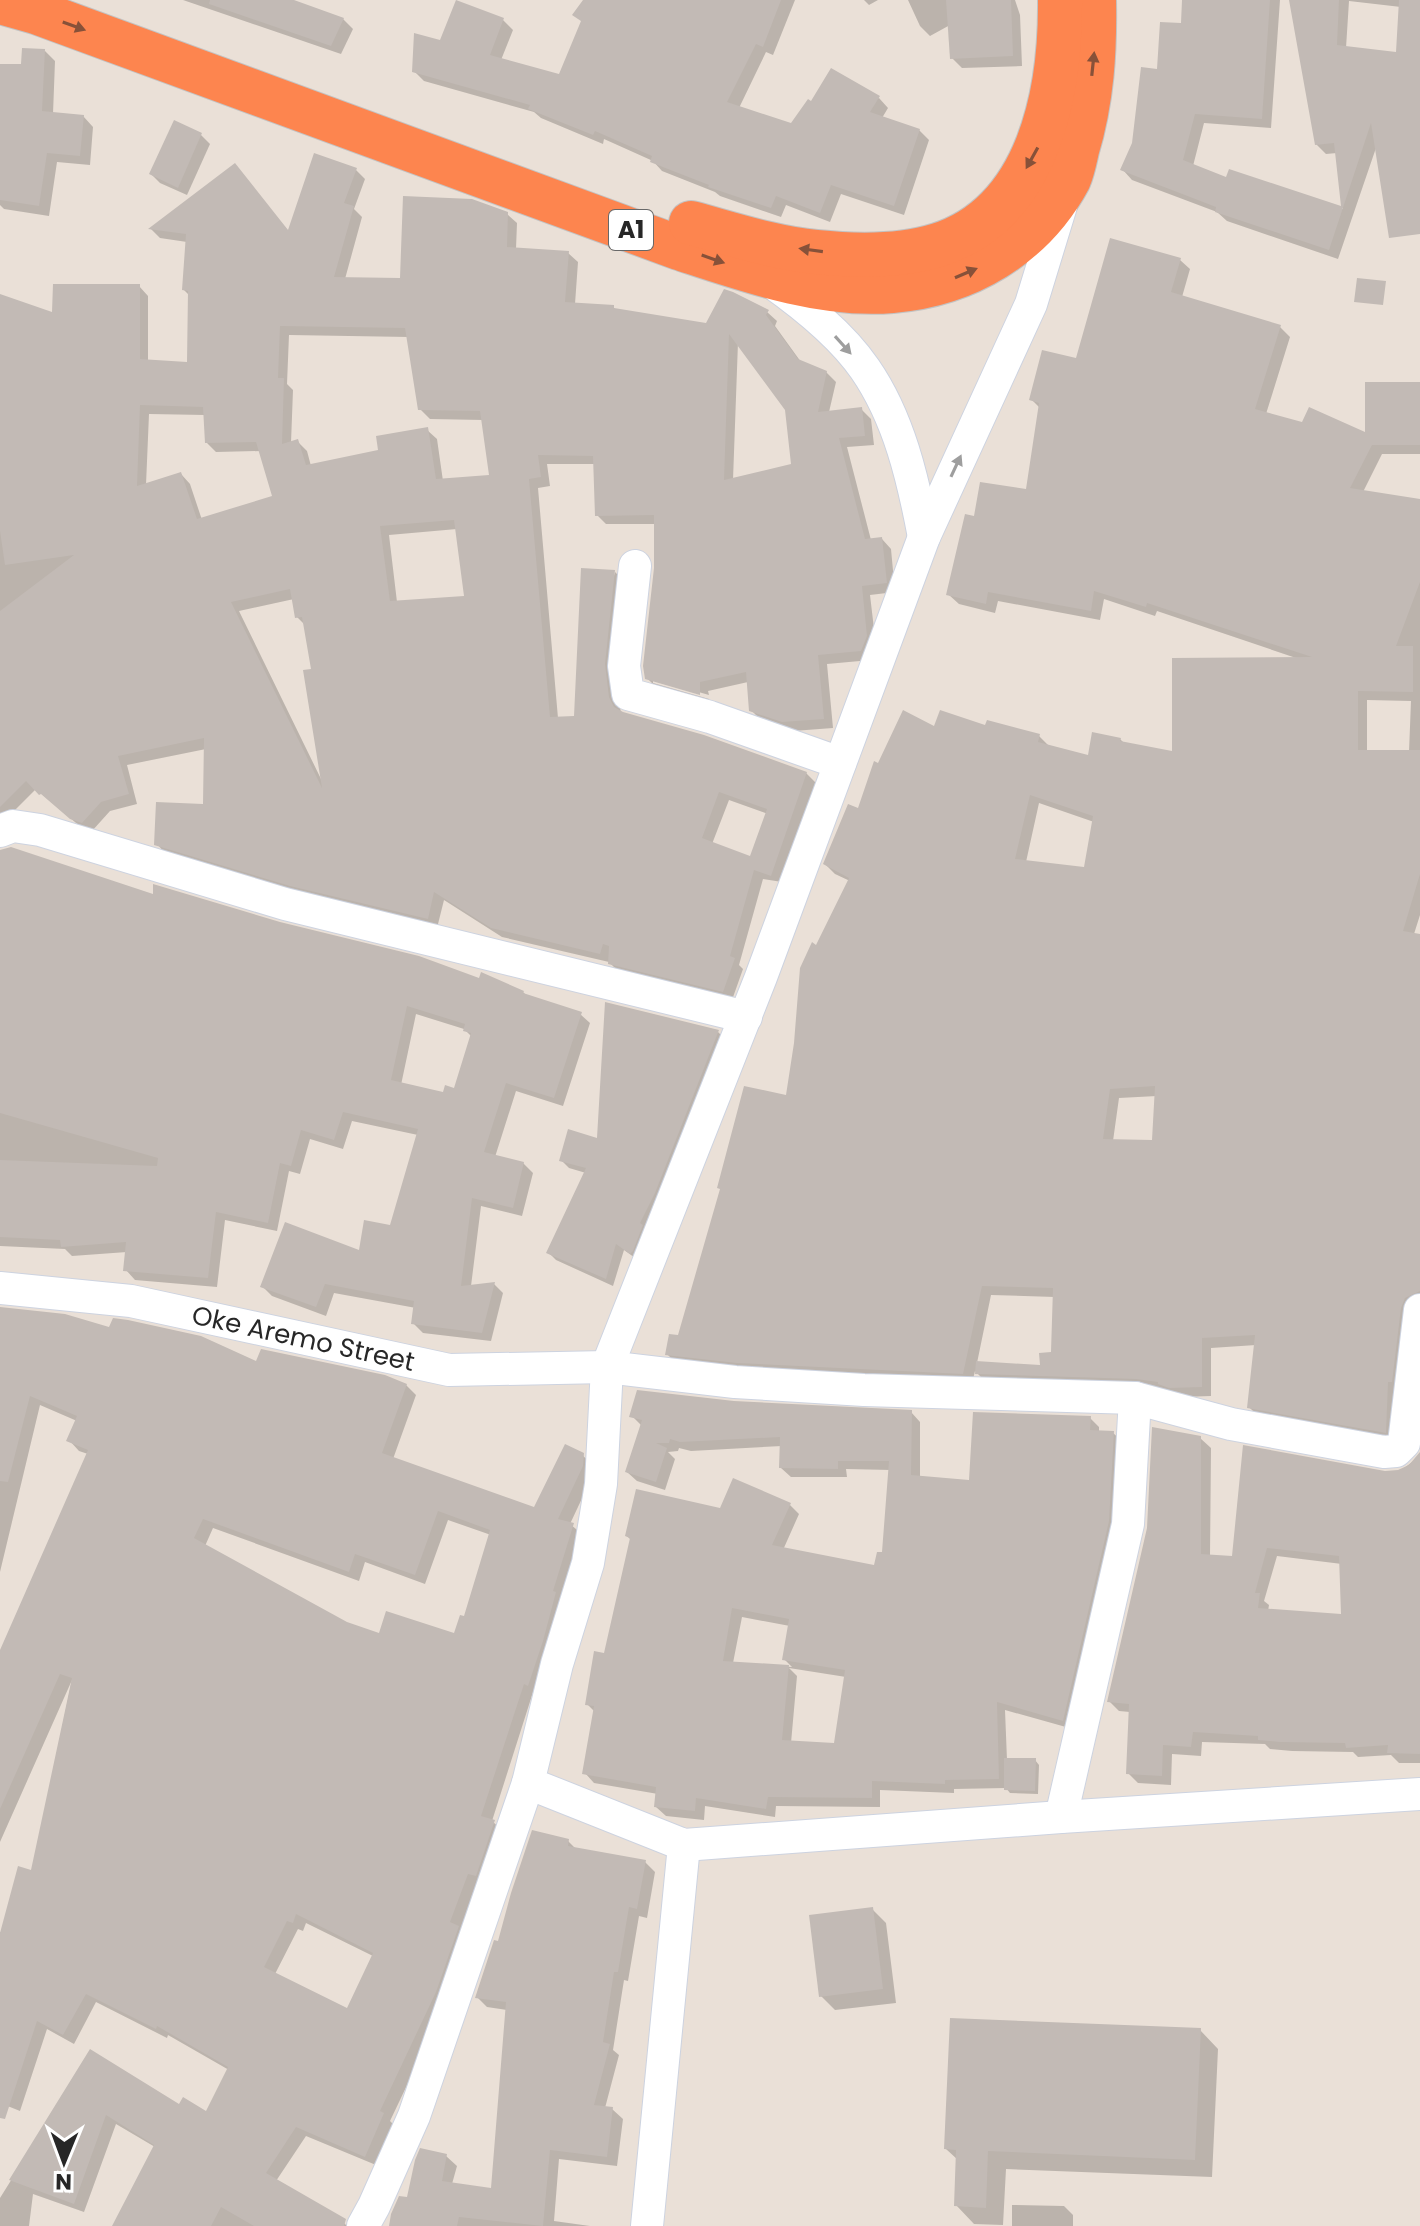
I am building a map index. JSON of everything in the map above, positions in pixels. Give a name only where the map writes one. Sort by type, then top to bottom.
[{"type":"highway","name":"A1","points":[[87,0],[343,110],[679,248],[763,276],[829,288],[892,292],[946,281],[998,259],[1036,227],[1069,178],[1088,112],[1095,48],[1094,0]]},
{"type":"highway","name":"A1","points":[[0,2],[689,223],[814,252],[882,255],[938,245],[981,224],[1013,192],[1038,146],[1053,95],[1060,0]]},
{"type":"street","points":[[363,2226],[414,2116],[528,1783],[557,1664],[588,1563],[601,1484],[607,1367],[746,1017],[924,537],[1031,304],[1047,260],[1069,178]]},
{"type":"street","points":[[763,276],[807,309],[864,367],[885,403],[903,450],[916,492],[924,537]]},
{"type":"street","points":[[635,566],[624,666],[628,694],[710,717],[840,763]]},
{"type":"street","points":[[0,831],[13,826],[40,830],[285,904],[746,1017]]},
{"type":"street","name":"Oke Aremo Street","points":[[0,1288],[131,1301],[449,1370],[607,1367],[735,1382],[864,1390],[1135,1398],[1231,1424],[1384,1452],[1396,1451],[1404,1443],[1420,1310]]},
{"type":"street","points":[[1061,1817],[1128,1524],[1135,1398]]},
{"type":"street","points":[[528,1783],[684,1845],[1420,1794]]},
{"type":"street","points":[[647,2226],[684,1845]]},
{"type":"building","points":[[210,0],[294,0],[344,18],[331,46],[209,4]]},
{"type":"building","points":[[456,0],[504,18],[490,55],[559,74],[581,21],[572,15],[583,0],[781,0],[763,47],[756,44],[727,102],[791,123],[808,99],[811,101],[831,68],[880,96],[870,112],[920,129],[894,206],[831,185],[820,213],[776,196],[771,208],[708,187],[650,162],[652,156],[595,131],[593,135],[528,109],[530,105],[412,72],[414,33],[440,40]]},
{"type":"building","points":[[946,0],[1011,0],[1013,56],[950,59]]},
{"type":"building","points":[[1182,0],[1270,0],[1262,119],[1195,114],[1183,160],[1226,177],[1229,169],[1341,206],[1334,143],[1315,145],[1289,0],[1339,0],[1337,45],[1396,52],[1399,0],[1420,0],[1420,234],[1389,238],[1371,123],[1329,250],[1215,212],[1216,207],[1120,170],[1132,143],[1141,67],[1157,69],[1160,22],[1181,23]]},
{"type":"building","points":[[22,48],[45,49],[42,111],[84,115],[80,156],[47,153],[39,206],[0,200],[0,64],[21,64]]},
{"type":"building","points":[[174,120],[202,133],[178,188],[149,174]]},
{"type":"building","points":[[314,153],[357,168],[344,203],[354,206],[334,277],[400,278],[403,196],[472,199],[508,212],[507,247],[569,251],[565,302],[614,305],[614,308],[706,323],[724,289],[733,292],[769,310],[766,315],[798,359],[827,371],[818,412],[862,407],[865,436],[839,438],[865,539],[882,537],[887,583],[862,586],[867,636],[861,651],[818,655],[824,719],[782,722],[749,711],[746,672],[700,682],[700,695],[645,679],[643,666],[654,568],[654,515],[595,516],[593,456],[538,455],[541,477],[529,479],[550,717],[574,716],[581,568],[615,570],[605,664],[609,697],[614,707],[807,772],[771,876],[754,870],[730,956],[735,958],[723,992],[608,964],[609,946],[603,944],[600,954],[491,928],[434,892],[428,919],[290,886],[154,845],[156,802],[203,804],[204,738],[118,756],[129,794],[101,802],[82,823],[70,819],[26,781],[0,807],[0,611],[74,555],[5,565],[0,531],[0,294],[52,312],[53,284],[140,284],[140,359],[187,362],[188,291],[182,290],[186,234],[148,229],[235,163],[288,230]],"holes":[[[280,326],[405,328],[418,410],[480,411],[489,475],[436,479],[428,427],[376,436],[378,450],[306,465],[298,439],[282,444],[284,378],[278,378]],[[729,334],[785,410],[791,464],[724,480]],[[140,405],[203,407],[205,443],[256,442],[272,496],[197,519],[181,472],[137,486]],[[454,520],[464,596],[390,601],[380,526]],[[290,589],[295,618],[302,617],[311,669],[303,670],[322,788],[231,602]],[[719,792],[767,809],[750,856],[702,838]]]},
{"type":"building","points":[[1110,238],[1181,258],[1171,292],[1281,325],[1255,409],[1302,422],[1309,407],[1365,432],[1365,382],[1420,382],[1420,445],[1372,445],[1350,488],[1420,499],[1420,582],[1396,646],[1413,646],[1413,692],[1358,691],[1358,750],[1420,750],[1420,874],[1403,931],[1420,934],[1420,1291],[1405,1298],[1401,1308],[1392,1382],[1388,1382],[1386,1433],[1247,1408],[1255,1335],[1202,1338],[1202,1387],[1169,1388],[1158,1382],[1136,1379],[975,1374],[976,1361],[1040,1365],[1039,1353],[1051,1352],[1053,1288],[982,1286],[963,1374],[737,1363],[665,1355],[669,1334],[678,1335],[720,1189],[717,1188],[744,1086],[786,1095],[800,968],[812,942],[816,945],[849,878],[823,864],[848,804],[858,808],[874,761],[878,763],[903,710],[934,726],[940,710],[985,725],[987,720],[1040,734],[1038,742],[1088,755],[1092,732],[1172,751],[1172,658],[1312,657],[1147,603],[1146,607],[1094,591],[1091,611],[988,592],[986,604],[946,595],[965,514],[974,516],[980,482],[1026,489],[1039,403],[1029,400],[1042,350],[1076,358]],"holes":[[[1030,795],[1093,816],[1084,867],[1015,859]],[[1155,1086],[1152,1140],[1103,1139],[1110,1089]]]},
{"type":"building","points":[[1357,278],[1386,281],[1383,305],[1354,302]]},
{"type":"building","points":[[11,847],[153,894],[153,884],[280,922],[419,956],[479,978],[481,972],[523,993],[582,1012],[554,1098],[506,1083],[484,1152],[524,1162],[513,1208],[472,1198],[461,1286],[495,1282],[482,1333],[411,1324],[414,1301],[325,1284],[316,1307],[260,1287],[285,1222],[359,1250],[364,1220],[390,1225],[418,1129],[343,1112],[334,1140],[301,1130],[291,1166],[280,1163],[268,1223],[216,1212],[208,1278],[123,1271],[126,1242],[61,1247],[60,1240],[0,1237],[0,1160],[157,1166],[158,1158],[0,1113],[0,850]],"holes":[[[407,1006],[465,1024],[463,1031],[471,1033],[454,1088],[445,1085],[443,1092],[391,1080]]]},
{"type":"building","points":[[605,1002],[719,1030],[655,1193],[640,1223],[643,1225],[633,1251],[630,1254],[616,1244],[606,1279],[546,1253],[586,1168],[559,1161],[568,1129],[597,1138]]},
{"type":"building","points":[[0,1307],[65,1314],[109,1327],[113,1318],[128,1320],[201,1336],[256,1361],[261,1349],[385,1375],[407,1384],[382,1453],[534,1507],[565,1444],[584,1453],[583,1466],[558,1519],[574,1523],[553,1591],[556,1592],[543,1641],[528,1686],[524,1684],[481,1816],[495,1820],[476,1876],[468,1874],[450,1922],[459,1926],[436,1992],[380,2111],[384,2113],[365,2157],[296,2127],[266,2173],[346,2219],[344,2226],[254,2226],[221,2207],[211,2226],[112,2226],[154,2145],[106,2115],[74,2204],[9,2180],[90,2049],[179,2104],[183,2097],[206,2111],[228,2067],[157,2026],[156,2029],[86,1994],[63,2035],[37,2021],[5,2119],[0,2118],[0,1933],[18,1866],[31,1870],[72,1678],[60,1674],[0,1809],[0,1650],[88,1450],[66,1441],[77,1416],[30,1396],[8,1482],[0,1481]],"holes":[[[438,1511],[490,1530],[464,1616],[460,1615],[454,1633],[386,1611],[379,1633],[347,1622],[194,1538],[203,1519],[349,1572],[355,1554],[415,1575]],[[296,1914],[373,1953],[347,2008],[264,1967],[287,1921],[293,1923]]]},
{"type":"building","points":[[637,1390],[734,1401],[912,1410],[911,1475],[969,1480],[973,1412],[1091,1416],[1090,1430],[1114,1431],[1109,1521],[1063,1721],[997,1702],[999,1779],[945,1780],[945,1784],[872,1781],[872,1798],[768,1797],[766,1809],[696,1798],[695,1811],[654,1807],[656,1787],[582,1774],[594,1706],[585,1705],[594,1651],[604,1653],[630,1538],[625,1536],[636,1489],[720,1508],[733,1478],[791,1503],[772,1545],[874,1565],[877,1552],[882,1552],[889,1461],[838,1461],[838,1469],[779,1468],[780,1437],[680,1442],[670,1439],[669,1443],[656,1443],[667,1448],[656,1482],[625,1472],[642,1420],[629,1417]],"holes":[[[732,1608],[789,1619],[782,1660],[845,1670],[834,1743],[782,1740],[789,1665],[723,1661]]]},
{"type":"building","points":[[1152,1427],[1201,1436],[1201,1554],[1232,1556],[1243,1445],[1385,1471],[1409,1465],[1420,1452],[1420,1754],[1387,1753],[1388,1745],[1346,1748],[1345,1743],[1280,1742],[1258,1740],[1258,1736],[1193,1732],[1191,1747],[1163,1745],[1162,1776],[1126,1774],[1129,1704],[1107,1702],[1147,1528]],"holes":[[[1267,1548],[1339,1556],[1341,1614],[1258,1608],[1260,1593],[1255,1593]]]},
{"type":"building","points":[[1004,1758],[1036,1758],[1035,1791],[1004,1790]]},
{"type":"building","points":[[532,1830],[569,1839],[568,1846],[646,1860],[637,1909],[629,1907],[618,1972],[614,1972],[603,2042],[610,2044],[594,2105],[613,2107],[607,2157],[550,2150],[543,2226],[459,2217],[457,2226],[389,2226],[399,2196],[407,2197],[420,2148],[447,2154],[442,2181],[491,2188],[506,2002],[475,1998],[494,1940],[498,1941]]},
{"type":"building","points":[[873,1907],[883,1989],[819,1997],[809,1915]]},
{"type":"building","points":[[950,2018],[1201,2028],[1195,2160],[988,2151],[986,2208],[954,2206],[956,2150],[944,2149]]}]
